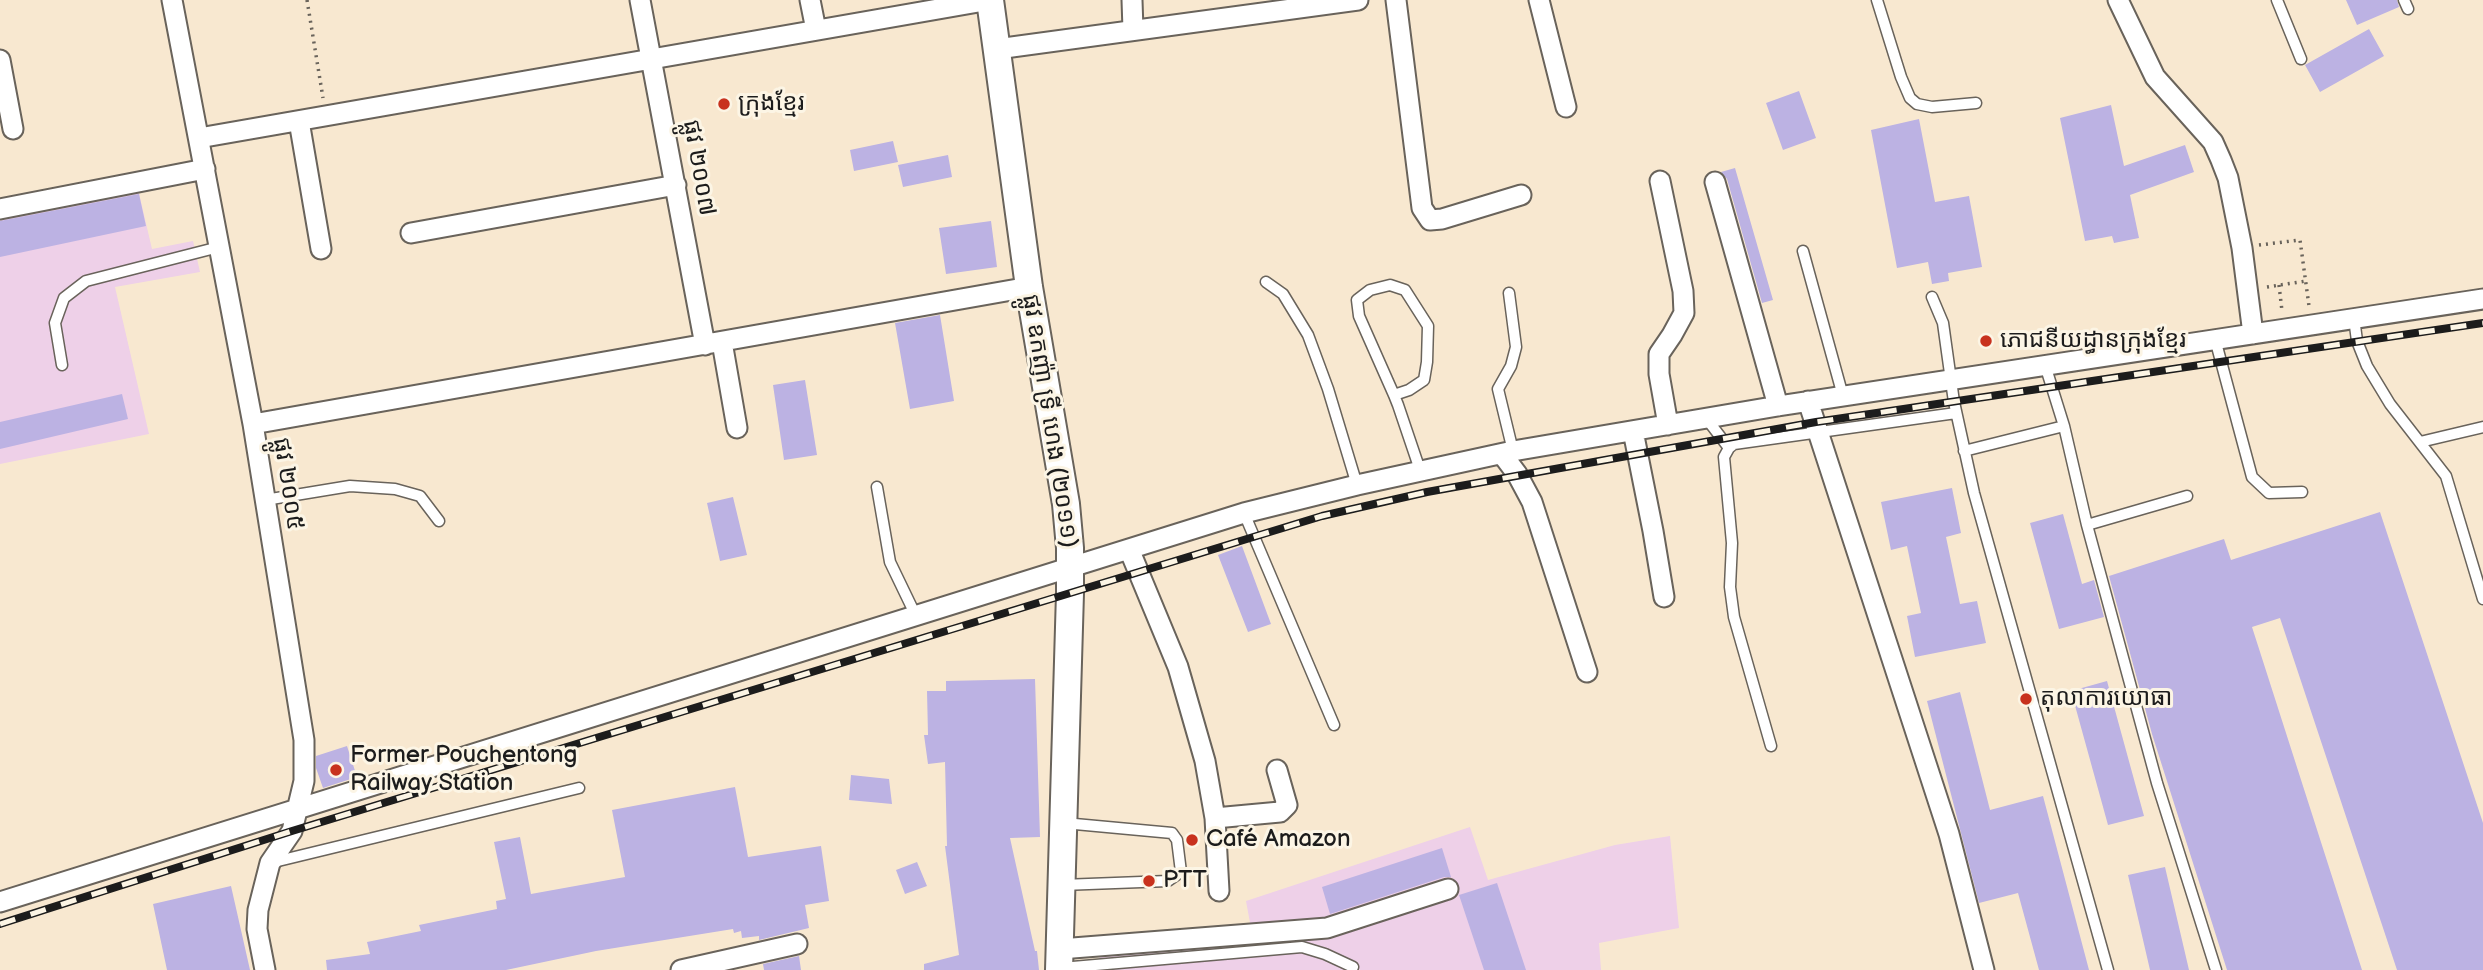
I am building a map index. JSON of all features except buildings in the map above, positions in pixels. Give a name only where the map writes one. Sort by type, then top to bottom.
[{"type":"main road","name":"ផ្លូវ ឧកញ៉ា ទ្រី ហេង (២០១១)","points":[[990,0],[1029,287],[1066,505],[1071,568],[1059,962]]},
{"type":"street","name":"ផ្លូវ ២០០៥","points":[[172,0],[253,424],[304,740],[303,781],[292,831],[270,863],[258,910],[257,929],[264,970]]},
{"type":"street","name":"ផ្លូវ ២០០៧","points":[[640,0],[676,185],[713,344],[737,428]]},
{"type":"street","points":[[810,0],[816,30]]},
{"type":"street","points":[[199,138],[990,0]]},
{"type":"street","points":[[1132,0],[1133,30]]},
{"type":"street","points":[[997,49],[1301,4],[1358,0]]},
{"type":"street","points":[[1396,0],[1422,208],[1430,220],[1442,219],[1521,195]]},
{"type":"street","points":[[1539,0],[1566,107]]},
{"type":"street","points":[[2118,0],[2155,76],[2213,142],[2228,178],[2249,290],[2253,334]]},
{"type":"street","points":[[0,60],[13,129]]},
{"type":"street","points":[[299,121],[321,249]]},
{"type":"street","points":[[0,209],[205,169]]},
{"type":"street","points":[[1660,181],[1684,291],[1684,313],[1659,354],[1659,374],[1668,425]]},
{"type":"street","points":[[1715,182],[1778,406]]},
{"type":"street","points":[[411,233],[676,185]]},
{"type":"street","points":[[253,424],[1029,287]]},
{"type":"street","points":[[0,902],[1244,513],[1357,485],[1508,452],[1808,401],[2483,299]]},
{"type":"street","points":[[1808,401],[1949,834],[1984,970]]},
{"type":"street","points":[[1633,430],[1664,597]]},
{"type":"street","points":[[1508,452],[1532,502],[1587,672]]},
{"type":"street","points":[[1129,550],[1178,667],[1205,761],[1215,818],[1219,891]]},
{"type":"street","points":[[1215,818],[1280,812],[1287,805],[1277,770]]},
{"type":"street","points":[[1059,962],[1327,928],[1448,889]]},
{"type":"street","points":[[681,970],[736,965],[797,944]]},
{"type":"lane","points":[[1877,0],[1900,77],[1910,98],[1917,104],[1932,107],[1976,103]]},
{"type":"lane","points":[[2277,0],[2301,59]]},
{"type":"lane","points":[[62,365],[55,323],[64,298],[86,281],[219,247]]},
{"type":"lane","points":[[1803,251],[1843,396]]},
{"type":"lane","points":[[1266,282],[1283,294],[1308,335],[1328,389],[1357,485]]},
{"type":"lane","points":[[1394,395],[1409,390],[1424,380],[1427,326],[1405,290],[1390,285],[1370,290],[1357,300],[1359,316],[1394,395],[1420,470]]},
{"type":"lane","points":[[1508,452],[1498,389],[1511,366],[1516,347],[1509,293]]},
{"type":"lane","points":[[1932,297],[1943,323],[1956,413],[1981,519],[2108,970]]},
{"type":"lane","points":[[2354,318],[2357,341],[2367,366],[2390,404],[2446,476],[2483,599]]},
{"type":"lane","points":[[2215,339],[2252,477],[2269,493],[2302,492]]},
{"type":"lane","points":[[2045,365],[2064,426],[2087,525],[2157,783],[2216,970]]},
{"type":"lane","points":[[1771,746],[1734,617],[1730,587],[1732,543],[1724,457],[1729,448],[1734,444],[1956,413]]},
{"type":"lane","points":[[1706,418],[1729,448]]},
{"type":"lane","points":[[1965,451],[2064,426]]},
{"type":"lane","points":[[2420,442],[2483,427]]},
{"type":"lane","points":[[265,500],[350,486],[395,489],[420,496],[439,521]]},
{"type":"lane","points":[[877,487],[890,562],[916,616]]},
{"type":"lane","points":[[2087,525],[2187,496]]},
{"type":"lane","points":[[1244,513],[1335,725]]},
{"type":"lane","points":[[270,863],[579,788]]},
{"type":"lane","points":[[1061,885],[1168,881],[1181,872],[1177,840],[1172,834],[1063,823]]},
{"type":"lane","points":[[1059,962],[1302,947],[1353,967]]},
{"type":"path","points":[[307,0],[326,116]]},
{"type":"path","points":[[2242,248],[2300,240],[2312,325]]},
{"type":"path","points":[[2249,290],[2306,281]]},
{"type":"path","points":[[2279,285],[2284,329]]},
{"type":"shaded area","points":[[137,185],[152,249],[193,241],[200,272],[115,287],[149,434],[0,464],[0,213]]},
{"type":"shaded area","points":[[1470,827],[1488,880],[1615,845],[1670,836],[1679,928],[1599,943],[1601,970],[1100,970],[1099,952],[1253,939],[1246,901]]},
{"type":"railway","points":[[0,924],[292,831],[1322,516],[1427,492],[1816,422],[2483,323]]},
{"type":"place","name":"ក្រុងខ្មែរ","points":[[724,104]]},
{"type":"place","name":"ភោជនីយដ្ធានក្រុងខ្មែរ","points":[[1986,341]]},
{"type":"place","name":"តុលាការយោធា","points":[[2026,699]]},
{"type":"place","name":"Former Pouchentong Railway Station","points":[[336,770]]},
{"type":"place","name":"Café Amazon","points":[[1192,840]]},
{"type":"place","name":"PTT","points":[[1149,881]]}]
